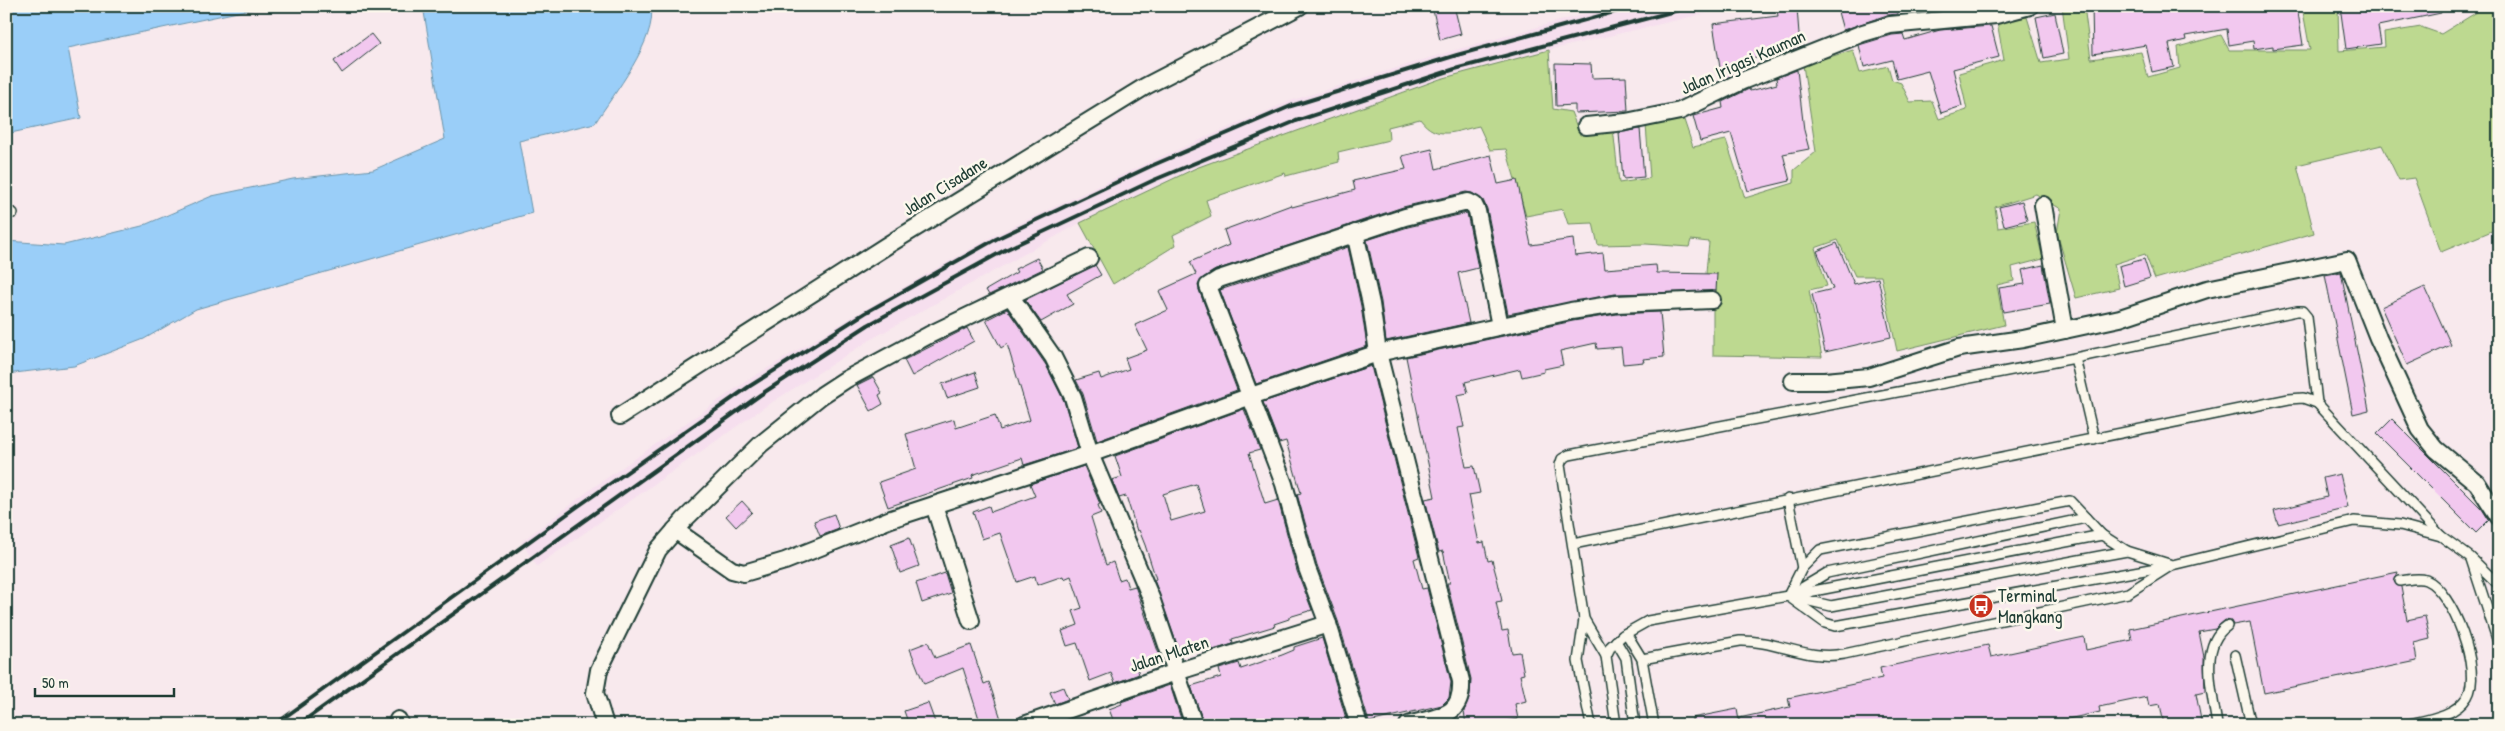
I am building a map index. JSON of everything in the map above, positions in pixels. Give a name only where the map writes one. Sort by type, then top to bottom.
[{"type":"street","name":"Jalan Cisadane","points":[[620,416],[886,246],[1146,86],[1300,6]]},
{"type":"street","name":"Jalan Irigasi Kauman","points":[[1586,126],[1626,122],[1680,111],[1742,81],[1863,33],[1890,25],[1996,15],[2030,6]]},
{"type":"street","points":[[1359,725],[1328,624],[1307,568],[1284,484],[1208,286],[1219,279],[1355,233],[1439,208],[1468,202],[1474,205],[1477,211],[1500,326]]},
{"type":"street","points":[[2043,205],[2065,330]]},
{"type":"street","points":[[1355,233],[1371,304],[1378,353],[1461,682],[1462,696],[1453,718],[1408,725]]},
{"type":"street","points":[[605,725],[595,693],[599,670],[658,550],[675,530],[761,444],[822,395],[929,335],[1090,258]]},
{"type":"street","points":[[1793,381],[1825,381],[1869,377],[1959,348],[2065,330],[2142,313],[2222,286],[2348,260],[2378,338],[2420,429],[2436,449],[2476,483],[2499,517]]},
{"type":"street","points":[[1011,297],[1053,357],[1073,397],[1090,454],[1151,598],[1194,725]]},
{"type":"street","points":[[675,530],[732,570],[744,573],[785,561],[846,535],[1090,454],[1378,353],[1500,326],[1616,304],[1712,300]]},
{"type":"street","points":[[934,505],[971,621]]},
{"type":"street","name":"Jalan Mlaten","points":[[1024,725],[1176,672],[1328,624]]},
{"type":"lane","points":[[1591,725],[1578,661],[1584,619],[1560,465],[1562,459],[1569,455],[2075,358],[2302,311],[2307,317],[2317,403]]},
{"type":"lane","points":[[2075,358],[2094,438]]},
{"type":"lane","points":[[1573,544],[1788,499],[2290,399],[2303,398],[2317,403],[2441,536],[2470,557],[2499,585]]},
{"type":"lane","points":[[1788,499],[1802,568]]},
{"type":"lane","points":[[1788,596],[1802,568],[1820,550],[2070,500],[2102,535],[2127,551],[2172,565]]},
{"type":"lane","points":[[1788,596],[1827,573],[2086,518]]},
{"type":"lane","points":[[1788,596],[1825,623],[1836,626],[2110,578],[2354,521],[2400,525],[2441,536]]},
{"type":"lane","points":[[1606,656],[1616,641],[1648,621],[2102,535]]},
{"type":"lane","points":[[1788,596],[1831,606],[2127,551]]},
{"type":"lane","points":[[2470,557],[2499,645]]},
{"type":"lane","points":[[1642,659],[1702,646],[1753,640],[1815,656],[1830,657],[2128,593],[2172,565]]},
{"type":"lane","points":[[2400,581],[2415,578],[2427,580],[2437,589],[2453,611],[2468,649],[2472,669],[2467,697],[2455,709],[2439,716],[2405,725]]},
{"type":"lane","points":[[1584,619],[1606,656],[1616,725]]},
{"type":"lane","points":[[2217,725],[2210,649],[2220,631],[2227,626]]},
{"type":"lane","points":[[1626,633],[1639,651],[1642,659],[1654,725]]},
{"type":"lane","points":[[1616,641],[1626,658],[1635,725]]},
{"type":"lane","points":[[2235,655],[2251,725]]},
{"type":"shaded area","points":[[1614,6],[1737,6],[1549,50],[1440,79],[1196,168],[1080,223],[875,337],[766,406],[537,566],[521,542],[591,489],[748,380],[864,310],[995,235],[1149,162],[1290,101],[1455,50]]},
{"type":"green space","points":[[2062,6],[2084,6],[2091,59],[2141,52],[2148,77],[2180,68],[2178,47],[2221,35],[2229,50],[2310,50],[2302,6],[2338,6],[2339,51],[2385,47],[2384,33],[2421,27],[2441,34],[2477,12],[2477,6],[2499,6],[2499,228],[2441,252],[2414,178],[2399,180],[2382,145],[2297,165],[2314,233],[2155,279],[2145,254],[2114,264],[2119,288],[2076,298],[2057,233],[2061,209],[2036,194],[1995,207],[1998,228],[2034,222],[2043,259],[2012,267],[2014,281],[1997,285],[2004,325],[1897,351],[1881,276],[1855,276],[1838,240],[1815,248],[1827,286],[1809,290],[1822,357],[1713,355],[1713,300],[1709,294],[1706,280],[1709,242],[1691,240],[1689,247],[1646,244],[1598,245],[1593,223],[1568,224],[1563,209],[1526,216],[1506,149],[1490,150],[1479,126],[1440,133],[1426,126],[1420,119],[1388,127],[1389,140],[1338,152],[1339,162],[1286,176],[1285,173],[1206,200],[1211,216],[1173,235],[1176,245],[1113,284],[1080,223],[1196,168],[1440,79],[1549,50],[1553,109],[1571,112],[1580,135],[1613,128],[1619,183],[1650,178],[1646,125],[1682,114],[1693,147],[1726,140],[1745,198],[1794,183],[1794,170],[1816,152],[1803,65],[1853,50],[1860,73],[1888,66],[1892,80],[1901,83],[1910,102],[1932,101],[1939,119],[1967,110],[1959,73],[2004,60],[1997,22],[2027,17],[2041,63],[2069,59]]},
{"type":"water","points":[[6,6],[266,6],[68,48],[81,118],[6,134]]},
{"type":"water","points":[[423,6],[651,6],[651,19],[648,34],[641,50],[595,123],[519,141],[532,213],[196,309],[144,339],[74,366],[6,374],[6,241],[64,245],[142,226],[212,196],[293,179],[373,170],[445,139]]},
{"type":"building","points":[[1432,6],[1454,6],[1461,34],[1440,40]]},
{"type":"building","points":[[1857,6],[1896,6],[1898,14],[1887,15],[1843,30],[1838,12]]},
{"type":"building","points":[[2092,6],[2297,6],[2303,45],[2273,49],[2273,46],[2254,49],[2253,41],[2229,45],[2227,29],[2185,36],[2186,40],[2169,44],[2174,67],[2152,72],[2146,45],[2093,54]]},
{"type":"building","points":[[2340,6],[2441,6],[2441,13],[2378,26],[2381,44],[2346,49]]},
{"type":"building","points":[[1797,8],[1800,47],[1774,57],[1774,55],[1744,60],[1746,69],[1722,80],[1713,24],[1778,16],[1777,10]]},
{"type":"building","points":[[2055,13],[2063,54],[2044,58],[2036,17]]},
{"type":"building","points":[[1991,26],[1999,57],[1953,69],[1962,106],[1941,113],[1928,71],[1897,79],[1892,60],[1864,67],[1859,45],[1892,35],[1903,34],[1905,40],[1940,30]]},
{"type":"building","points":[[371,34],[379,44],[342,73],[334,61]]},
{"type":"building","points":[[1555,63],[1591,64],[1592,78],[1626,77],[1628,111],[1575,113],[1575,105],[1556,106]]},
{"type":"building","points":[[1797,70],[1804,130],[1809,149],[1783,154],[1790,181],[1748,191],[1731,133],[1700,141],[1693,116],[1723,108],[1722,102],[1749,89],[1750,91],[1777,84],[1776,78]]},
{"type":"building","points":[[1640,129],[1644,177],[1623,179],[1619,133]]},
{"type":"building","points":[[1432,149],[1436,169],[1491,155],[1498,184],[1517,180],[1531,245],[1573,239],[1575,256],[1603,253],[1605,269],[1656,265],[1657,273],[1717,274],[1716,291],[1615,294],[1508,314],[1487,209],[1483,200],[1472,193],[1466,192],[1403,207],[1216,270],[1203,278],[1198,285],[1199,290],[1237,390],[1097,441],[1083,394],[1076,380],[1099,373],[1101,379],[1129,369],[1125,358],[1147,350],[1135,325],[1168,310],[1159,291],[1196,274],[1190,262],[1229,245],[1224,230],[1291,205],[1292,207],[1355,190],[1353,181],[1406,169],[1402,156]]},
{"type":"building","points":[[2022,201],[2027,220],[2004,226],[1999,207]]},
{"type":"building","points":[[1467,213],[1478,268],[1458,273],[1469,323],[1386,341],[1381,302],[1367,240],[1408,227]]},
{"type":"building","points":[[1837,243],[1854,284],[1878,278],[1891,337],[1825,352],[1812,294],[1833,289],[1817,251]]},
{"type":"building","points":[[1348,247],[1361,306],[1367,346],[1256,384],[1220,290]]},
{"type":"building","points":[[1037,258],[1043,269],[989,295],[986,290],[1017,272],[1015,269]]},
{"type":"building","points":[[2144,259],[2150,278],[2124,286],[2119,266]]},
{"type":"building","points":[[1095,265],[1101,275],[1067,294],[1073,304],[1041,322],[1025,300]]},
{"type":"building","points":[[2043,265],[2050,304],[2003,312],[1999,288],[2025,284],[2022,270]]},
{"type":"building","points":[[2341,272],[2369,410],[2353,414],[2325,275]]},
{"type":"building","points":[[2425,287],[2451,345],[2407,365],[2381,307]]},
{"type":"building","points":[[1007,309],[1046,365],[1064,401],[1078,448],[1024,465],[1022,458],[972,475],[973,478],[888,507],[879,482],[916,469],[906,434],[954,419],[956,428],[995,415],[1000,430],[1030,420],[1007,344],[1001,348],[986,320]]},
{"type":"building","points":[[1660,312],[1664,357],[1643,359],[1644,362],[1623,364],[1621,347],[1597,349],[1596,343],[1560,351],[1563,365],[1544,369],[1544,372],[1522,377],[1520,369],[1465,382],[1468,393],[1457,395],[1464,427],[1458,428],[1466,467],[1474,466],[1480,493],[1469,495],[1479,543],[1484,542],[1488,561],[1492,560],[1498,582],[1502,601],[1496,602],[1502,631],[1508,630],[1512,653],[1520,652],[1524,674],[1520,675],[1526,701],[1515,704],[1518,719],[1489,725],[1466,725],[1464,711],[1470,696],[1471,679],[1447,583],[1450,583],[1443,551],[1439,552],[1425,499],[1435,497],[1406,357],[1573,321],[1617,314]]},
{"type":"building","points":[[967,328],[974,341],[912,376],[904,360]]},
{"type":"building","points":[[1371,366],[1419,557],[1414,559],[1422,589],[1427,588],[1451,682],[1449,698],[1442,705],[1369,722],[1338,621],[1317,565],[1297,494],[1301,493],[1286,441],[1279,443],[1263,402]]},
{"type":"building","points":[[975,372],[980,387],[947,398],[942,384]]},
{"type":"building","points":[[873,377],[882,393],[879,395],[883,404],[871,411],[857,385]]},
{"type":"building","points":[[1244,409],[1260,450],[1249,453],[1265,504],[1278,500],[1297,571],[1312,610],[1289,617],[1289,619],[1274,624],[1275,626],[1232,639],[1233,644],[1213,650],[1210,644],[1180,653],[1154,580],[1156,579],[1145,545],[1139,530],[1137,531],[1126,496],[1119,498],[1112,480],[1122,477],[1115,456]],"holes":[[[1196,484],[1205,511],[1171,521],[1163,494]]]},
{"type":"building","points":[[2392,419],[2482,509],[2489,520],[2476,533],[2377,434]]},
{"type":"building","points":[[1084,466],[1100,504],[1098,505],[1101,513],[1091,517],[1106,565],[1113,562],[1119,580],[1125,578],[1128,588],[1135,586],[1160,657],[1136,665],[1139,674],[1115,683],[1111,673],[1090,681],[1077,643],[1067,646],[1062,631],[1078,625],[1073,611],[1082,608],[1071,576],[1064,579],[1063,576],[1037,585],[1035,576],[1017,582],[1000,533],[982,539],[973,512],[989,506],[991,512],[1035,496],[1030,484]]},
{"type":"building","points":[[2340,474],[2348,507],[2278,524],[2274,511],[2327,497],[2323,478]]},
{"type":"building","points":[[742,501],[752,512],[736,527],[726,516]]},
{"type":"building","points":[[834,514],[839,529],[820,536],[814,521]]},
{"type":"building","points":[[909,538],[919,566],[900,573],[891,545]]},
{"type":"building","points":[[2398,572],[2394,582],[2401,587],[2407,620],[2425,616],[2430,639],[2414,643],[2417,661],[2264,693],[2250,622],[2233,625],[2231,621],[2225,620],[2215,629],[2199,632],[2204,657],[2205,692],[2196,694],[2202,725],[2164,725],[2160,704],[2149,706],[2147,697],[2099,707],[2100,712],[2040,725],[1692,725],[1692,718],[1737,709],[1739,721],[1739,718],[1790,707],[1788,698],[1882,678],[1880,668],[1988,645],[1991,657],[2084,637],[2086,650],[2132,640],[2130,629]]},
{"type":"building","points":[[945,573],[951,593],[922,603],[916,583]]},
{"type":"building","points":[[1322,638],[1348,725],[1204,725],[1191,686],[1221,677],[1219,669],[1239,663],[1241,669],[1282,655],[1294,650],[1294,647]]},
{"type":"building","points":[[928,642],[935,658],[971,645],[984,684],[989,682],[1002,722],[981,725],[963,668],[924,684],[910,649]]},
{"type":"building","points":[[1170,685],[1183,725],[1115,725],[1109,709],[1122,704],[1121,702]]},
{"type":"building","points":[[1063,687],[1068,699],[1055,704],[1050,692]]},
{"type":"building","points":[[928,703],[936,725],[909,725],[904,711]]},
{"type":"railway","points":[[274,725],[577,507],[750,386],[865,313],[996,239],[1151,166],[1291,106],[1457,55],[1636,6]]},
{"type":"railway","points":[[298,725],[760,395],[868,325],[1005,250],[1154,180],[1296,121],[1455,69],[1694,6]]},
{"type":"place","name":"Terminal Mangkang","points":[[1981,606]]}]
